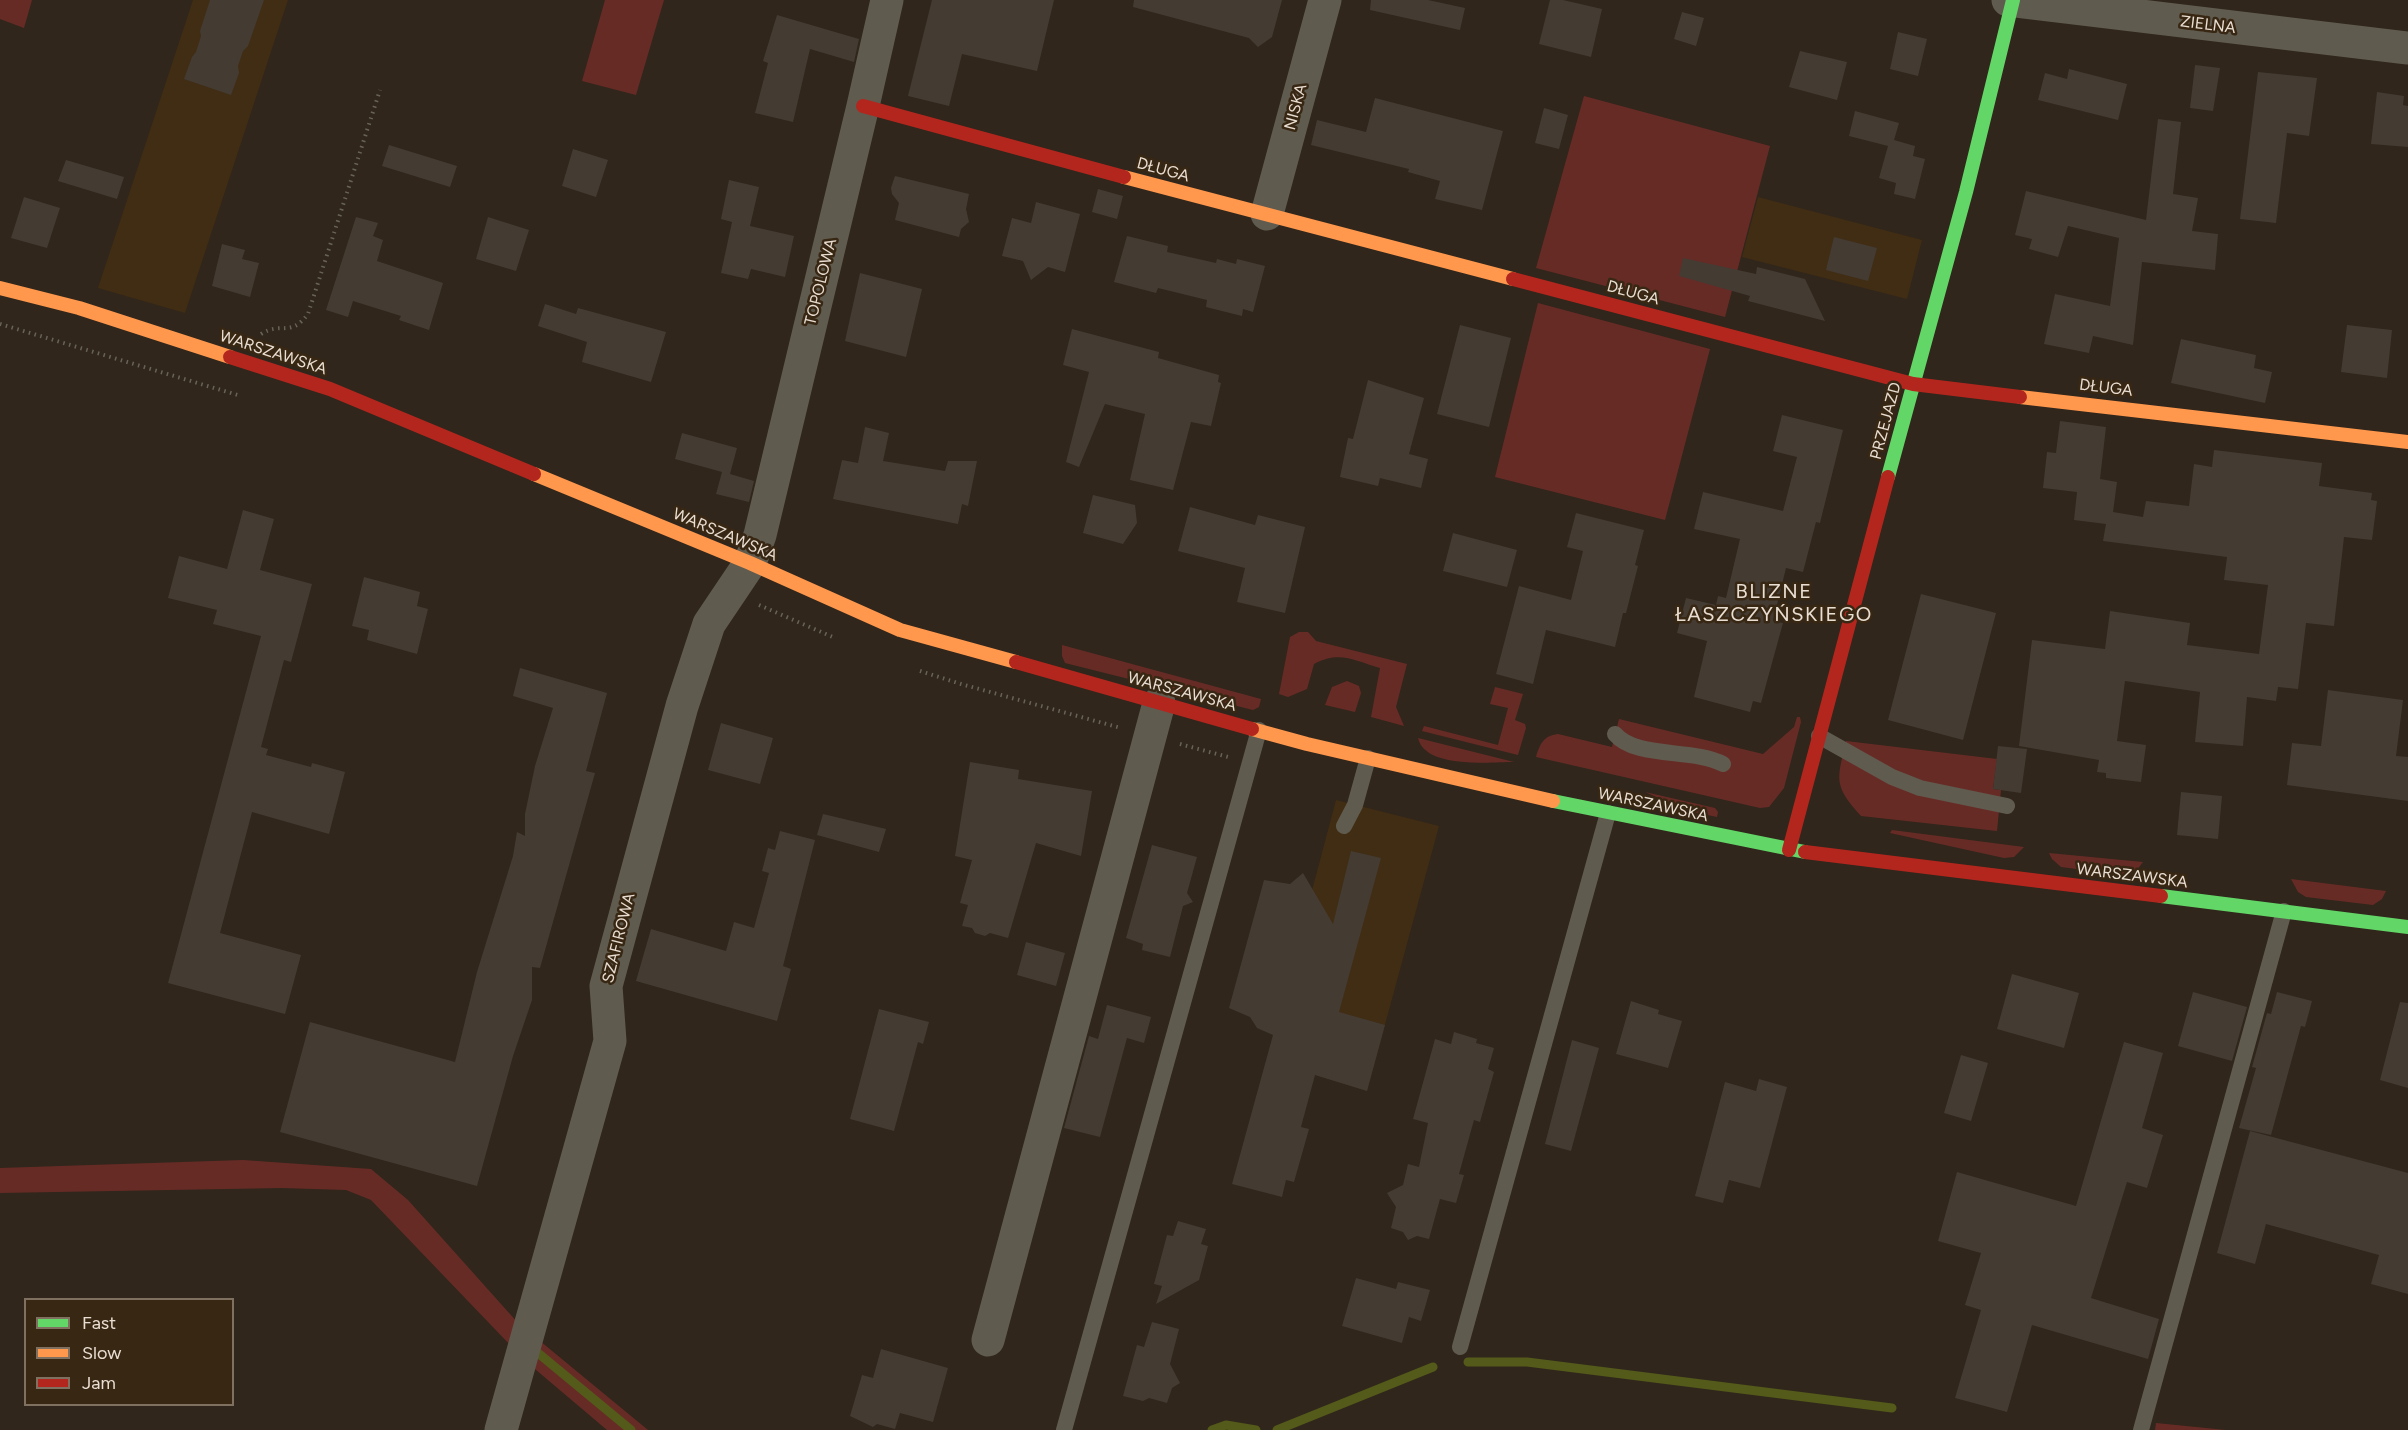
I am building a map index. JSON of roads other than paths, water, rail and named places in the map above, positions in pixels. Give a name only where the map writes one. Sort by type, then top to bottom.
[{"type":"main road","name":"PRZEJAZD","points":[[1789,850],[1913,384],[1930,329],[1996,76],[2011,0]]},
{"type":"main road","name":"DŁUGA","points":[[863,106],[1913,384],[2408,442]]},
{"type":"main road","name":"WARSZAWSKA","points":[[0,290],[79,308],[330,388],[750,563],[900,630],[1259,730],[1368,758],[1608,813],[1789,850],[2408,927]]},
{"type":"street","name":"TOPOLOWA","points":[[750,563],[760,536],[887,0]]},
{"type":"street","name":"NISKA","points":[[1267,214],[1325,0]]},
{"type":"street","name":"ZIELNA","points":[[2011,0],[2408,48]]},
{"type":"street","name":"SZAFIROWA","points":[[501,1430],[610,1041],[606,986],[682,706],[709,624],[750,563]]},
{"type":"street","points":[[988,1340],[1159,703]]},
{"type":"lane","points":[[1064,1430],[1259,730]]},
{"type":"lane","points":[[1616,734],[1620,740],[1631,746],[1698,755],[1712,758],[1723,764]]},
{"type":"lane","points":[[1820,736],[1892,777],[1920,788],[2007,806]]},
{"type":"lane","points":[[1344,826],[1355,805],[1368,758]]},
{"type":"lane","points":[[1460,1347],[1608,813]]},
{"type":"lane","points":[[2141,1430],[2284,911]]},
{"type":"waterway","points":[[538,1353],[631,1430]]},
{"type":"waterway","points":[[1468,1362],[1527,1362],[1892,1408]]},
{"type":"waterway","points":[[1277,1430],[1433,1367]]},
{"type":"waterway","points":[[1212,1430],[1226,1425],[1256,1430]]},
{"type":"district","name":"BLIZNE ŁASZCZYŃSKIEGO","points":[[1774,604]]}]
